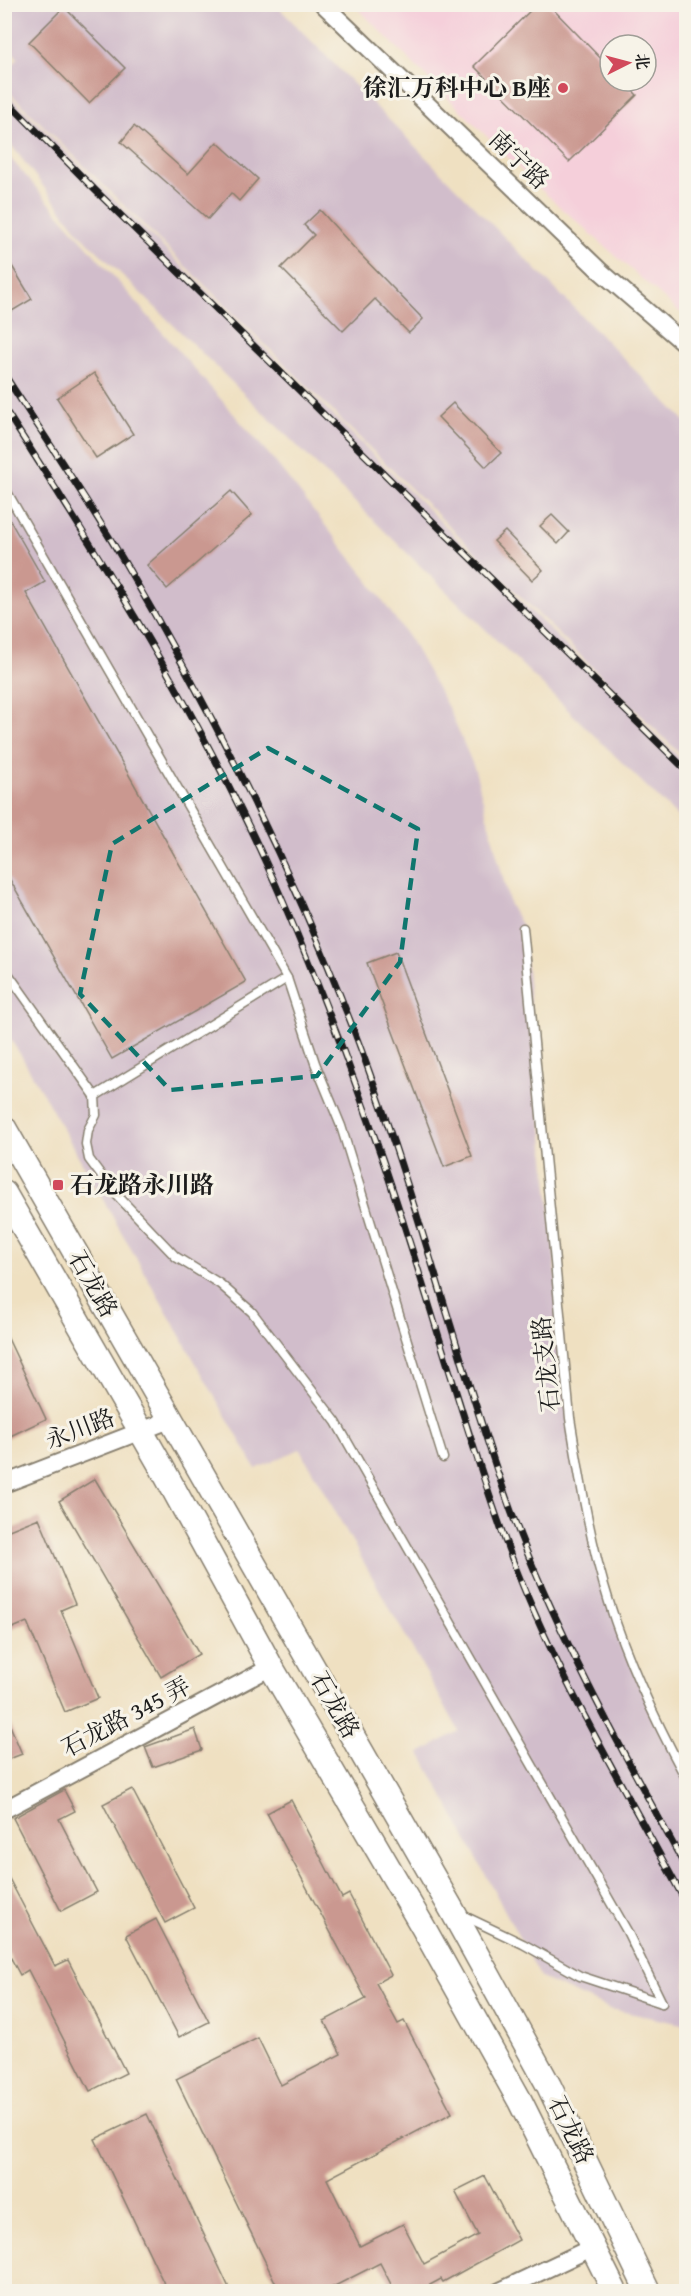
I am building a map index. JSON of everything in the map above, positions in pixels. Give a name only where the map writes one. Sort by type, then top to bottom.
[{"type":"main road","name":"石龙路","points":[[4,1128],[452,1910],[549,2086],[648,2292]]},
{"type":"main road","name":"石龙路","points":[[4,1193],[141,1431],[271,1667],[423,1927],[520,2101],[615,2292]]},
{"type":"street","name":"南宁路","points":[[323,4],[599,270],[687,345]]},
{"type":"street","name":"永川路","points":[[4,1484],[172,1419]]},
{"type":"street","name":"石龙路 345 弄","points":[[4,1810],[271,1667]]},
{"type":"street","points":[[498,2292],[593,2247]]},
{"type":"lane","points":[[4,487],[287,978],[315,1063],[341,1126],[443,1458]]},
{"type":"lane","name":"石龙支路","points":[[523,928],[569,1407],[580,1482],[593,1545],[609,1603],[647,1699],[687,1778]]},
{"type":"lane","points":[[4,968],[95,1096],[96,1115],[88,1130],[86,1144],[89,1159],[112,1190],[176,1257],[220,1284],[252,1312],[336,1422],[627,1931],[662,2003],[580,1976],[523,1944],[452,1910]]},
{"type":"lane","points":[[95,1096],[287,978]]},
{"type":"highlighted area","points":[[268,748],[418,829],[400,962],[317,1076],[170,1090],[80,994],[112,844]]},
{"type":"shaded area","points":[[4,5],[276,5],[686,422],[686,760],[5,88],[5,76],[18,58],[5,43]]},
{"type":"shaded area","points":[[354,5],[686,5],[686,314],[678,311],[540,189]]},
{"type":"shaded area","points":[[4,90],[686,764],[686,825],[81,235],[5,137]]},
{"type":"shaded area","points":[[4,151],[273,459],[365,576],[411,641],[450,711],[475,770],[510,905],[523,928],[570,1418],[593,1545],[627,1653],[686,1778],[686,2025],[610,2009],[541,1978],[420,1753],[459,1731],[300,1449],[256,1469],[22,1057],[5,1031]]},
{"type":"building","name":"徐汇万科中心 B座","points":[[537,4],[548,4],[598,56],[598,93],[635,93],[637,95],[569,162],[474,66]]},
{"type":"building","points":[[64,7],[125,68],[89,103],[29,42]]},
{"type":"building","points":[[134,126],[188,174],[217,142],[258,179],[239,201],[231,193],[208,219],[121,142]]},
{"type":"building","points":[[320,210],[423,319],[409,333],[375,299],[343,331],[281,268],[314,235],[304,225]]},
{"type":"building","points":[[4,253],[32,299],[12,311],[4,298]]},
{"type":"building","points":[[94,373],[133,434],[96,458],[57,398]]},
{"type":"building","points":[[453,403],[501,453],[486,467],[438,417]]},
{"type":"building","points":[[231,491],[252,515],[167,589],[147,565]]},
{"type":"building","points":[[4,510],[45,582],[26,593],[246,982],[112,1059],[4,869]]},
{"type":"building","points":[[552,515],[569,532],[558,544],[540,526]]},
{"type":"building","points":[[505,531],[543,570],[532,580],[494,541]]},
{"type":"building","points":[[396,952],[472,1156],[444,1167],[367,963]]},
{"type":"building","points":[[4,1330],[46,1419],[4,1439]]},
{"type":"building","points":[[95,1479],[199,1654],[161,1677],[59,1501]]},
{"type":"building","points":[[39,1518],[75,1604],[61,1610],[98,1698],[65,1712],[27,1622],[8,1630],[4,1622],[4,1532]]},
{"type":"building","points":[[4,1711],[22,1754],[4,1761]]},
{"type":"building","points":[[195,1729],[202,1750],[153,1767],[145,1747]]},
{"type":"building","points":[[132,1789],[194,1908],[165,1923],[103,1804]]},
{"type":"building","points":[[64,1790],[75,1811],[59,1819],[97,1892],[61,1911],[13,1818]]},
{"type":"building","points":[[291,1800],[342,1898],[349,1894],[391,1975],[376,1983],[398,2024],[404,2021],[452,2113],[327,2179],[360,2246],[403,2224],[424,2264],[478,2235],[455,2191],[485,2176],[519,2240],[443,2282],[441,2279],[417,2292],[395,2292],[380,2263],[323,2292],[280,2292],[176,2079],[258,2038],[281,2085],[341,2054],[324,2021],[366,1999],[267,1813]]},
{"type":"building","points":[[4,1869],[55,1966],[68,1960],[126,2073],[90,2091],[28,1970],[20,1975],[4,1945]]},
{"type":"building","points":[[156,1919],[209,2022],[179,2037],[126,1935]]},
{"type":"building","points":[[147,2114],[231,2292],[168,2292],[95,2139]]},
{"type":"railway","points":[[4,98],[686,770]]},
{"type":"railway","points":[[4,374],[99,520],[191,680],[249,792],[303,906],[351,1023],[383,1111],[492,1457],[520,1535],[577,1663],[686,1868]]},
{"type":"railway","points":[[4,408],[155,651],[224,776],[256,841],[311,969],[372,1129],[489,1493],[523,1587],[589,1725],[686,1903]]},
{"type":"place","name":"徐汇万科中心 B座","points":[[563,88]]},
{"type":"place","name":"石龙路永川路","points":[[58,1185]]}]
